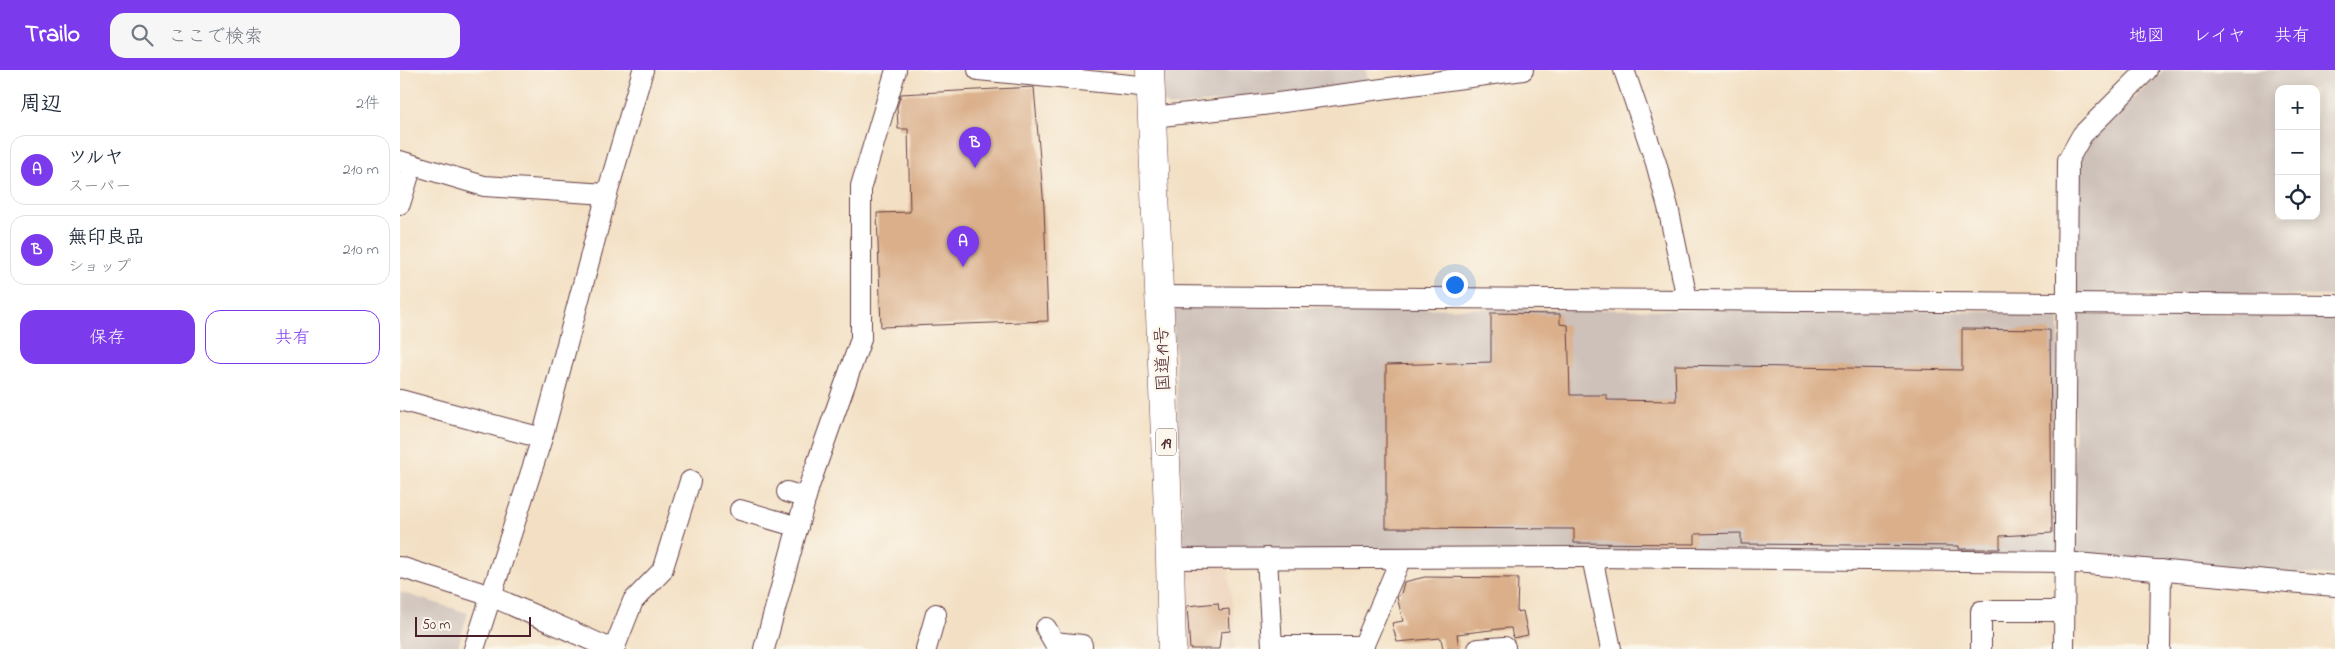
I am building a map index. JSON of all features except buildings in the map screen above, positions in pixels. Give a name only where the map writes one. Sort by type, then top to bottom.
[{"type":"highway","name":"国道19号","points":[[1150,79],[1160,296],[1172,649]]},
{"type":"street","points":[[474,649],[542,438],[607,194],[643,70]]},
{"type":"street","points":[[764,649],[806,498],[861,339],[861,186],[896,70]]},
{"type":"street","points":[[978,70],[1150,79]]},
{"type":"street","points":[[1152,117],[1435,76],[1523,70]]},
{"type":"street","points":[[1624,70],[1663,189],[1687,299]]},
{"type":"street","points":[[2064,649],[2068,160],[2082,135],[2148,70]]},
{"type":"street","points":[[400,204],[406,163],[484,186],[607,194]]},
{"type":"street","points":[[1160,296],[2335,305]]},
{"type":"street","points":[[400,400],[542,438]]},
{"type":"street","points":[[400,568],[491,596],[612,649],[633,601],[662,571],[681,489]]},
{"type":"street","points":[[787,492],[806,498]]},
{"type":"street","points":[[740,510],[798,527]]},
{"type":"street","points":[[1170,558],[1592,557],[2065,562],[2335,586]]},
{"type":"street","points":[[1592,557],[1611,649]]},
{"type":"street","points":[[1267,558],[1272,646],[1363,648],[1401,558]]},
{"type":"street","points":[[2160,649],[2161,570]]},
{"type":"street","points":[[1981,649],[1981,611],[2064,611]]},
{"type":"street","points":[[926,649],[936,614]]},
{"type":"street","points":[[1046,628],[1054,642],[1082,645],[1082,649]]},
{"type":"street","points":[[1478,649],[1505,647],[1505,649]]},
{"type":"shaded area","points":[[1163,70],[1366,70],[1369,84],[1169,107],[1163,102]]},
{"type":"shaded area","points":[[2164,70],[2335,70],[2335,296],[2075,294],[2074,165],[2088,139]]},
{"type":"shaded area","points":[[1179,307],[2050,312],[2059,318],[2058,556],[1184,551],[1173,313]]},
{"type":"shaded area","points":[[2077,313],[2335,314],[2335,576],[2072,556]]},
{"type":"shaded area","points":[[1228,564],[1236,649],[1185,649],[1183,567]]},
{"type":"shaded area","points":[[400,592],[468,613],[457,649],[400,649]]},
{"type":"place","name":"無印良品","points":[[975,168]]},
{"type":"place","name":"ツルヤ","points":[[963,267]]}]
